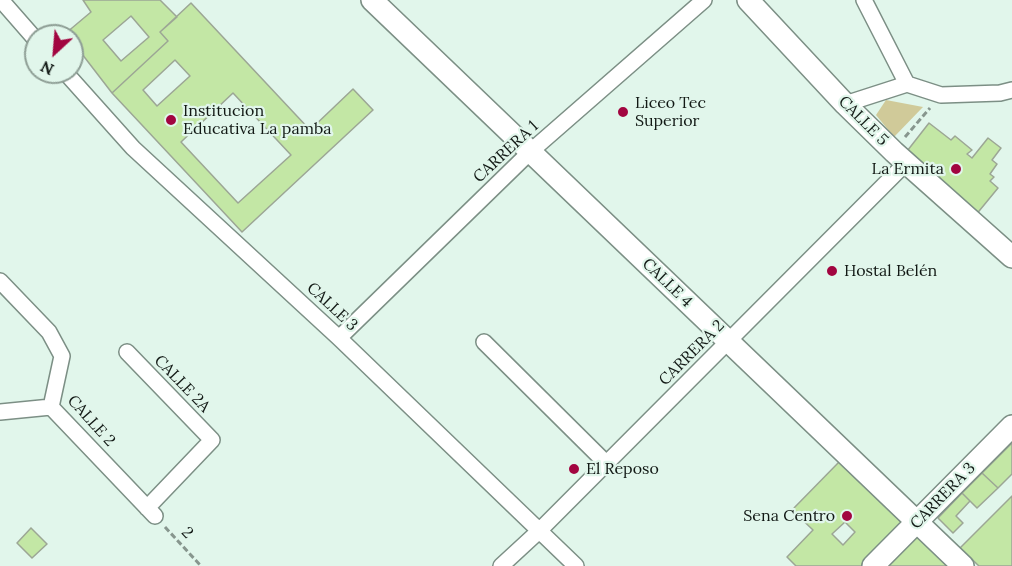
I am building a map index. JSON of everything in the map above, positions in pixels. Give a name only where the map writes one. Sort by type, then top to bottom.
[{"type":"main road","name":"CALLE 4","points":[[372,0],[963,566]]},
{"type":"main road","name":"CALLE 5","points":[[748,0],[845,104],[900,158],[1012,256]]},
{"type":"main road","name":"CARRERA 3","points":[[873,566],[1012,426]]},
{"type":"street","points":[[1,0],[24,26]]},
{"type":"street","name":"CARRERA 1","points":[[339,338],[530,152],[704,0]]},
{"type":"street","points":[[864,0],[907,84]]},
{"type":"street","name":"CALLE 3","points":[[76,84],[133,148],[339,338],[576,566]]},
{"type":"street","points":[[845,104],[907,84],[941,95],[1000,93],[1012,90]]},
{"type":"street","name":"CARRERA 2","points":[[501,566],[728,342],[900,158]]},
{"type":"street","name":"CALLE 2","points":[[0,281],[49,332],[62,356],[51,407],[151,512]]},
{"type":"street","points":[[484,342],[606,464]]},
{"type":"street","name":"CALLE 2A","points":[[127,352],[212,440],[151,512]]},
{"type":"street","points":[[0,412],[51,407]]},
{"type":"path","points":[[900,158],[941,95]]},
{"type":"path","name":"2","points":[[151,512],[201,566]]},
{"type":"shaded area","points":[[886,100],[923,107],[894,137],[876,115]]},
{"type":"building","points":[[83,0],[160,0],[177,17],[160,32],[168,41],[112,93],[84,57],[84,24],[77,24],[91,12]],"holes":[[[131,16],[149,37],[121,61],[103,40]]]},
{"type":"building","name":"Institucion Educativa La pamba","points":[[191,3],[310,130],[353,89],[373,110],[242,232],[112,93],[168,41],[160,32]],"holes":[[[175,60],[190,76],[157,106],[143,90]],[[233,93],[291,155],[238,203],[181,142]]]},
{"type":"building","name":"La Ermita","points":[[929,123],[951,140],[955,136],[972,150],[967,154],[972,158],[988,138],[1001,148],[992,160],[997,164],[990,174],[994,177],[990,181],[998,188],[975,216],[904,155]]},
{"type":"building","points":[[1012,443],[1012,474],[998,488],[982,473]]},
{"type":"building","name":"Sena Centro","points":[[839,462],[903,524],[862,566],[796,566],[787,557],[813,530],[792,510]],"holes":[[[845,522],[855,532],[843,545],[832,534]]]},
{"type":"building","points":[[982,473],[998,488],[977,508],[962,493]]},
{"type":"building","points":[[962,493],[970,501],[956,516],[963,523],[953,533],[938,518]]},
{"type":"building","points":[[1012,496],[1012,566],[979,566],[960,548]]},
{"type":"building","points":[[31,528],[47,544],[32,558],[17,543]]},
{"type":"building","points":[[916,535],[948,566],[886,566]]},
{"type":"place","name":"Liceo Tec Superior","points":[[623,112]]},
{"type":"place","name":"Institucion Educativa La pamba","points":[[171,120]]},
{"type":"place","name":"La Ermita","points":[[956,169]]},
{"type":"place","name":"Hostal Belén","points":[[832,271]]},
{"type":"place","name":"El Reposo","points":[[574,469]]},
{"type":"place","name":"Sena Centro","points":[[847,516]]}]
